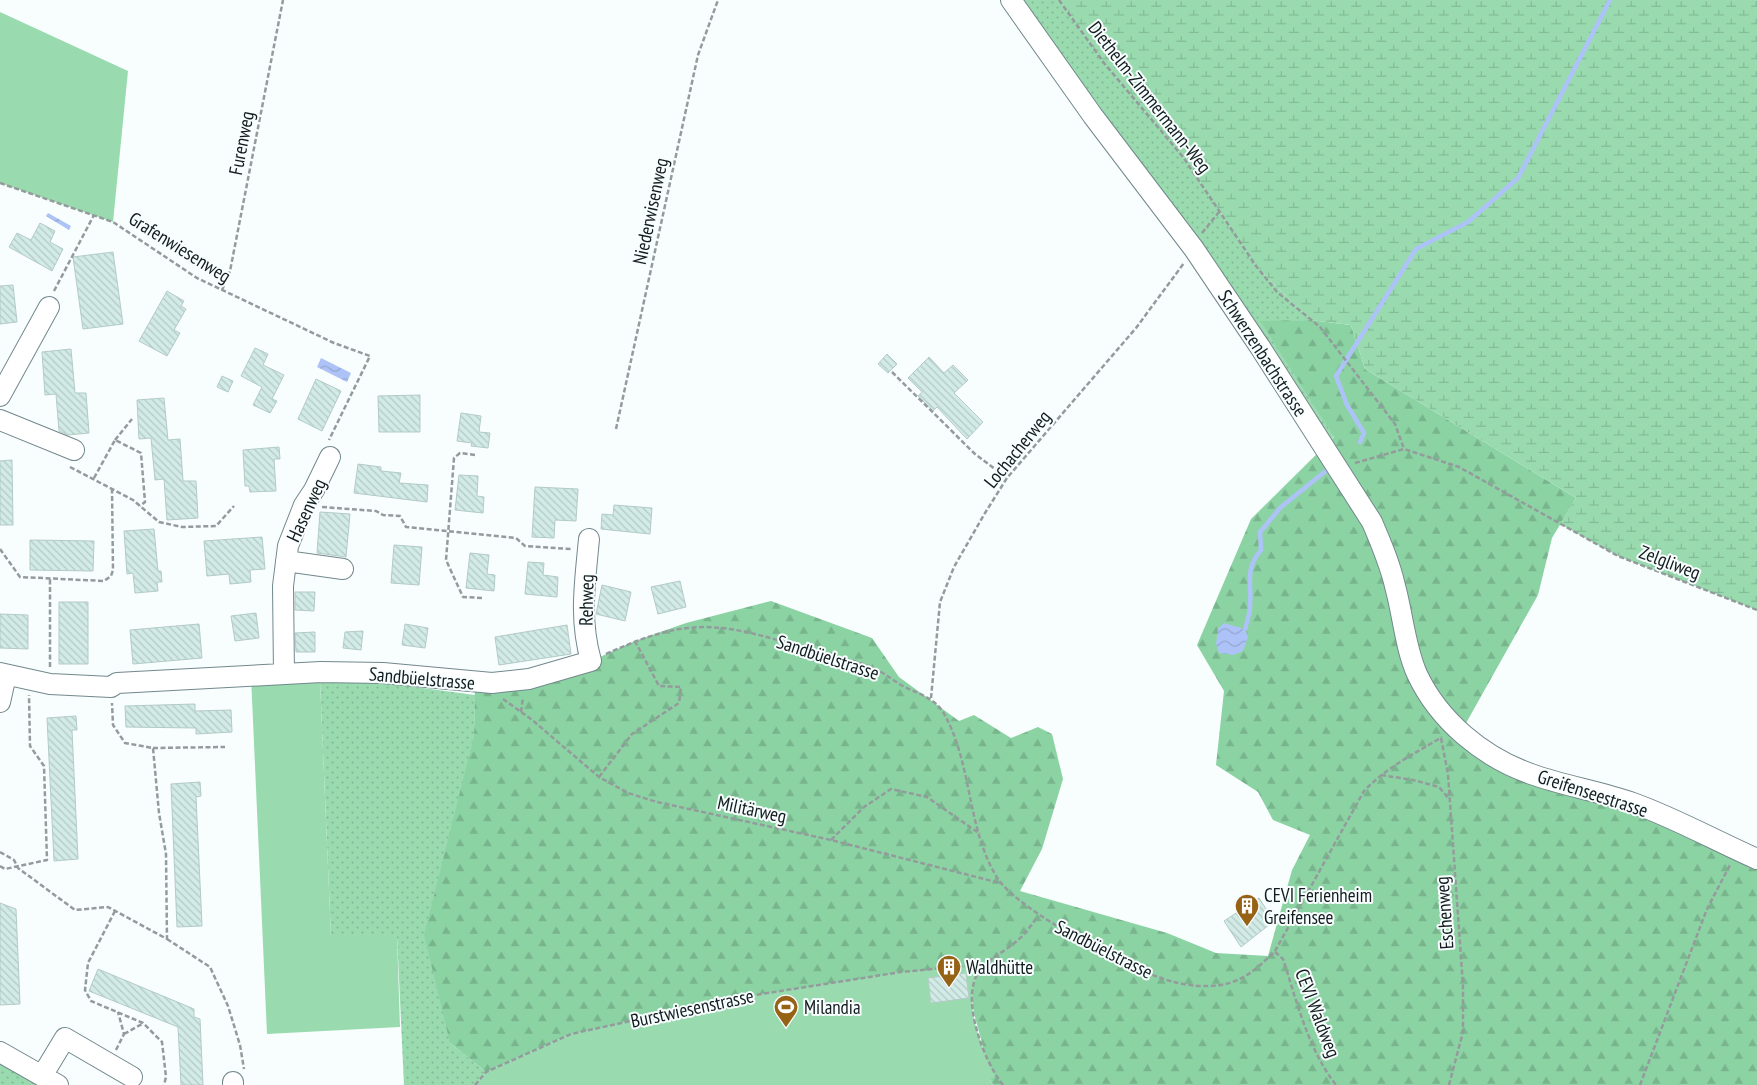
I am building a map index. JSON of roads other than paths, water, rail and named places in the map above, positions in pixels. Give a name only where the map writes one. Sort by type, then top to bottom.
[{"type":"street","name":"Schwerzenbachstrasse","points":[[1012,0],[1093,116],[1194,249],[1340,470],[1372,522],[1386,553],[1408,646],[1418,674],[1453,733]]},
{"type":"street","points":[[0,396],[49,307]]},
{"type":"street","points":[[0,420],[71,458]]},
{"type":"street","name":"Hasenweg","points":[[284,674],[283,586],[288,546],[304,505],[314,490],[330,456]]},
{"type":"street","name":"Rehweg","points":[[588,545],[582,614],[585,640],[591,662]]},
{"type":"street","points":[[286,561],[343,569]]},
{"type":"street","name":"Sandbüelstrasse","points":[[3,674],[50,684],[111,687],[117,683],[321,672],[383,673],[492,683],[528,679],[591,662]]},
{"type":"street","points":[[0,702],[3,674]]},
{"type":"street","name":"Greifenseestrasse","points":[[1453,733],[1508,765],[1532,775],[1634,803],[1757,859]]},
{"type":"street","points":[[0,1052],[50,1081],[65,1038],[132,1077]]},
{"type":"water","points":[[48,213],[71,226],[69,230],[46,216]]},
{"type":"water","points":[[321,358],[351,373],[347,382],[317,367]]},
{"type":"water","points":[[1224,623],[1245,629],[1248,637],[1243,651],[1233,655],[1219,653],[1216,644],[1218,629]]},
{"type":"waterway","points":[[1360,442],[1364,433],[1347,405],[1336,376],[1416,249],[1468,222],[1518,178],[1610,0]]},
{"type":"waterway","points":[[1245,629],[1250,609],[1252,564],[1261,550],[1260,532],[1281,507],[1327,470]]},
{"type":"place","name":"CEVI Ferienheim Greifensee","points":[[1247,927]]},
{"type":"place","name":"Waldhütte","points":[[949,988]]},
{"type":"place","name":"Milandia","points":[[786,1028]]}]
